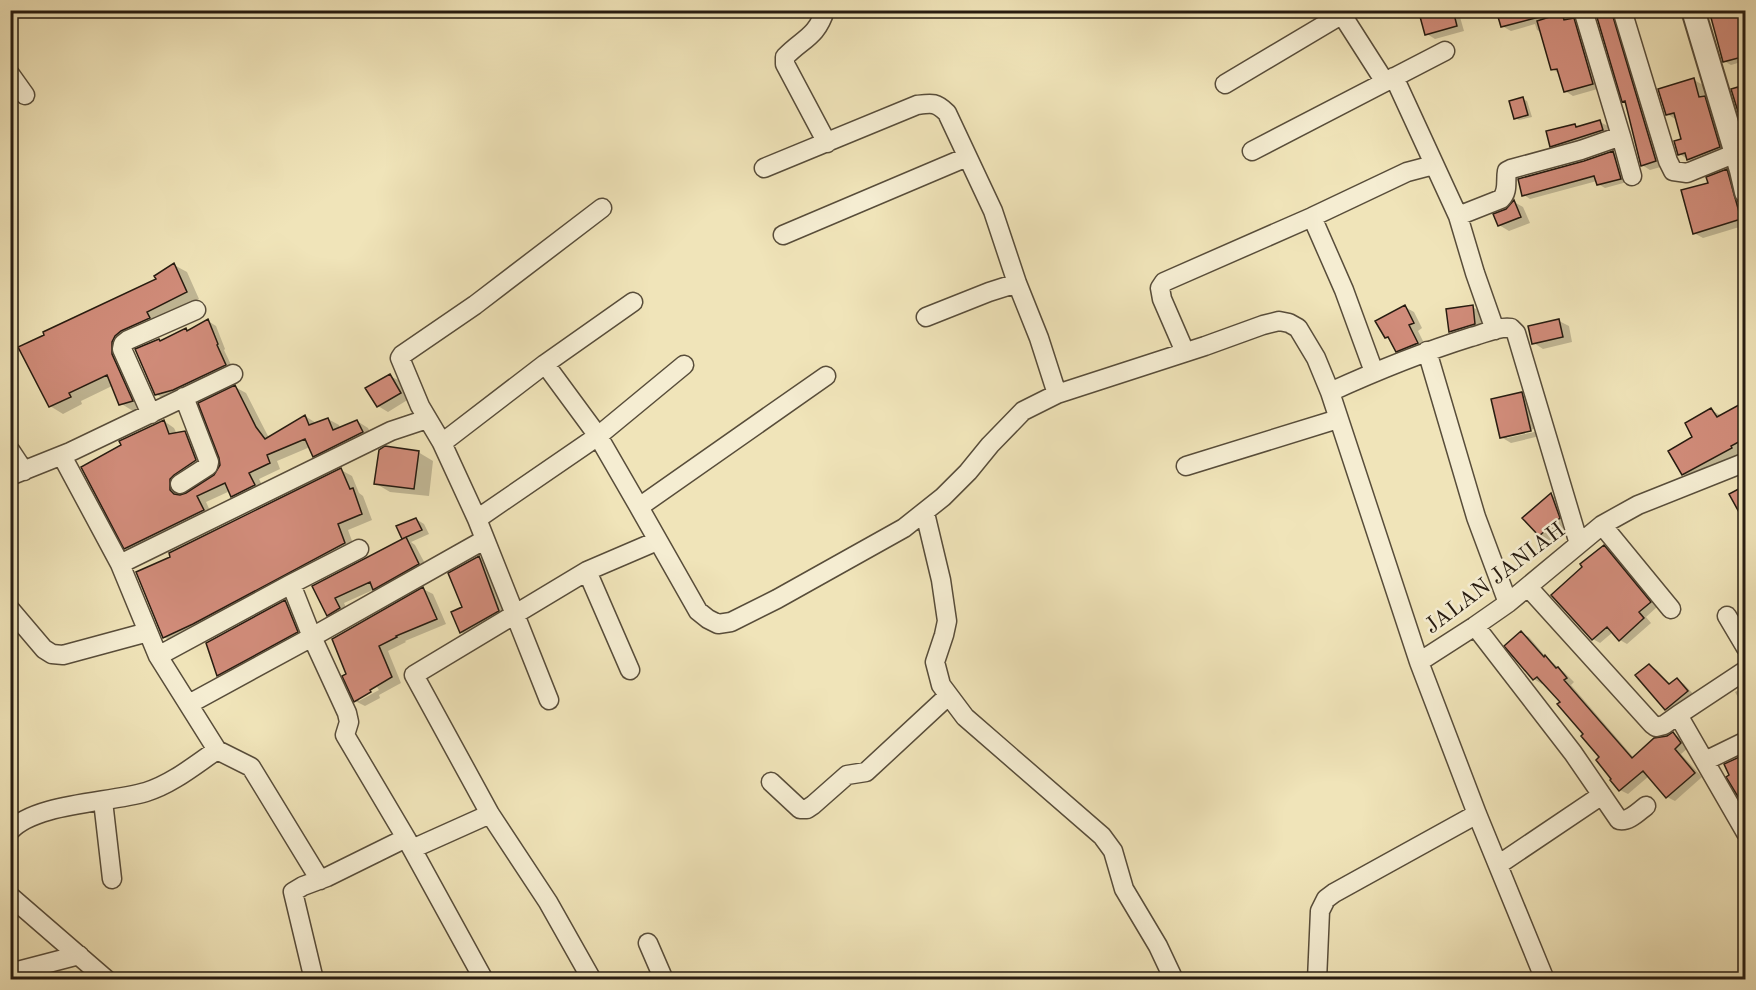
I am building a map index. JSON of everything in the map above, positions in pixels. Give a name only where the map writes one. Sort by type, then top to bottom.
[{"type":"street","points":[[825,10],[813,34],[785,57],[785,64],[827,143]]},
{"type":"street","points":[[1583,10],[1632,176]]},
{"type":"street","points":[[1622,10],[1673,171],[1687,173],[1740,151]]},
{"type":"street","points":[[1693,10],[1740,151],[1746,192]]},
{"type":"street","points":[[1225,84],[1340,13],[1390,79],[1433,163],[1458,216],[1495,330]]},
{"type":"street","points":[[1252,151],[1445,51]]},
{"type":"street","points":[[10,74],[25,95]]},
{"type":"street","points":[[764,168],[917,105],[931,103],[940,105],[947,113],[993,211],[1017,283],[1039,338],[1056,394]]},
{"type":"street","points":[[1458,216],[1501,199],[1506,190],[1507,171],[1511,169],[1581,150],[1621,136]]},
{"type":"street","points":[[783,235],[967,157]]},
{"type":"street","points":[[1185,352],[1162,299],[1160,288],[1164,282],[1312,217],[1407,172],[1433,163]]},
{"type":"street","points":[[549,700],[477,519],[442,443],[426,419],[400,358],[475,305],[602,208]]},
{"type":"street","points":[[1312,217],[1344,290],[1374,372]]},
{"type":"street","points":[[926,317],[1017,283]]},
{"type":"street","points":[[442,443],[545,364],[633,302]]},
{"type":"street","points":[[151,414],[122,349],[123,344],[196,310]]},
{"type":"street","points":[[545,364],[597,436],[698,611],[708,620],[718,624],[731,622],[777,599],[904,528],[925,513],[968,472],[990,444],[1023,411],[1056,394],[1263,325],[1279,321],[1289,323],[1298,328],[1316,358],[1330,392],[1419,662]]},
{"type":"street","points":[[1330,392],[1427,351],[1495,330],[1511,328],[1516,333],[1579,544]]},
{"type":"street","points":[[1427,351],[1476,517],[1508,603]]},
{"type":"street","points":[[477,519],[597,436],[684,365]]},
{"type":"street","points":[[10,450],[17,474],[62,456],[233,374]]},
{"type":"street","points":[[639,507],[826,376]]},
{"type":"street","points":[[180,484],[204,470],[209,462],[184,397]]},
{"type":"street","points":[[120,564],[391,431],[426,419]]},
{"type":"street","points":[[1186,466],[1338,419]]},
{"type":"street","points":[[62,456],[120,564],[158,656],[217,750],[251,767],[320,880]]},
{"type":"street","name":"JALAN JANIAH","points":[[1545,980],[1476,814],[1419,662],[1508,603],[1602,525],[1638,505],[1746,462]]},
{"type":"street","points":[[925,513],[941,580],[947,621],[935,662],[941,685],[965,717],[1102,836],[1113,851],[1124,889],[1153,938],[1174,980]]},
{"type":"street","points":[[1602,525],[1671,609]]},
{"type":"street","points":[[189,704],[484,540]]},
{"type":"street","points":[[592,980],[548,902],[490,814],[414,675],[586,572],[657,541]]},
{"type":"street","points":[[158,656],[359,549]]},
{"type":"street","points":[[586,572],[630,670]]},
{"type":"street","points":[[291,584],[312,637],[348,713],[349,722],[345,735],[409,843],[484,980]]},
{"type":"street","points":[[1528,587],[1656,727],[1664,725],[1746,670]]},
{"type":"street","points":[[10,609],[44,649],[52,654],[63,655],[148,632]]},
{"type":"street","points":[[1727,616],[1746,648]]},
{"type":"street","points":[[1475,626],[1573,753],[1618,820],[1629,819],[1646,806]]},
{"type":"street","points":[[771,782],[800,809],[807,809],[847,775],[866,772],[948,696]]},
{"type":"street","points":[[1678,715],[1746,833]]},
{"type":"street","points":[[1705,761],[1746,741]]},
{"type":"street","points":[[10,831],[28,818],[50,810],[148,791],[174,779],[217,750]]},
{"type":"street","points":[[1498,865],[1602,795]]},
{"type":"street","points":[[103,801],[112,879]]},
{"type":"street","points":[[314,980],[293,892],[409,843],[490,814]]},
{"type":"street","points":[[1317,980],[1320,911],[1326,899],[1334,892],[1476,814]]},
{"type":"street","points":[[10,896],[107,980]]},
{"type":"street","points":[[648,943],[664,980]]},
{"type":"street","points":[[10,972],[79,955]]},
{"type":"building","points":[[1430,10],[1453,10],[1457,26],[1425,35],[1419,13]]},
{"type":"building","points":[[1496,10],[1546,10],[1547,15],[1501,27]]},
{"type":"building","points":[[1611,10],[1656,161],[1641,166],[1625,101],[1622,102],[1596,14]]},
{"type":"building","points":[[1721,10],[1746,10],[1746,56],[1723,62],[1710,14]]},
{"type":"building","points":[[1562,13],[1564,20],[1574,18],[1593,84],[1564,92],[1557,69],[1551,70],[1537,21]]},
{"type":"building","points":[[1694,78],[1699,97],[1705,96],[1720,147],[1687,160],[1685,153],[1678,155],[1674,141],[1681,139],[1674,113],[1666,115],[1658,89]]},
{"type":"building","points":[[1738,87],[1746,111],[1739,115],[1731,89]]},
{"type":"building","points":[[1523,97],[1528,115],[1514,119],[1509,101]]},
{"type":"building","points":[[1600,120],[1603,130],[1550,147],[1546,131],[1575,124],[1576,127]]},
{"type":"building","points":[[1613,151],[1621,179],[1597,185],[1594,176],[1522,196],[1518,179]]},
{"type":"building","points":[[1727,169],[1741,219],[1693,234],[1681,190],[1708,183],[1706,177]]},
{"type":"building","points":[[1514,200],[1521,217],[1498,226],[1493,214],[1506,209]]},
{"type":"building","points":[[174,263],[187,292],[147,312],[150,318],[121,331],[112,342],[112,354],[133,401],[119,405],[107,375],[69,393],[71,397],[49,407],[18,347],[44,335],[43,332],[156,279],[154,276]]},
{"type":"building","points":[[1405,305],[1414,323],[1409,325],[1418,343],[1396,352],[1375,321]]},
{"type":"building","points":[[1473,305],[1475,324],[1449,332],[1446,309]]},
{"type":"building","points":[[208,319],[226,365],[173,390],[155,395],[135,349],[159,339],[160,341],[186,328],[187,331]]},
{"type":"building","points":[[1559,319],[1563,337],[1532,344],[1528,326]]},
{"type":"building","points":[[390,374],[401,393],[377,407],[365,388]]},
{"type":"building","points":[[235,385],[256,427],[265,439],[305,415],[309,425],[328,418],[333,430],[357,420],[363,432],[313,457],[305,439],[267,455],[270,463],[249,473],[255,485],[231,497],[225,483],[197,496],[204,510],[124,549],[81,467],[121,445],[119,441],[164,420],[169,434],[185,431],[196,460],[170,479],[170,490],[174,494],[186,493],[214,475],[220,465],[198,403]]},
{"type":"building","points":[[1522,392],[1531,431],[1500,438],[1491,399]]},
{"type":"building","points":[[1746,401],[1746,438],[1682,475],[1668,451],[1692,437],[1685,423],[1711,408],[1717,417]]},
{"type":"building","points":[[385,446],[419,451],[414,489],[374,484],[379,450]]},
{"type":"building","points":[[341,468],[350,489],[353,488],[362,514],[338,524],[345,543],[163,638],[136,572],[170,557],[169,553]]},
{"type":"building","points":[[1746,485],[1746,525],[1729,494]]},
{"type":"building","points":[[1551,493],[1560,518],[1539,536],[1522,518]]},
{"type":"building","points":[[416,518],[422,530],[402,539],[396,526]]},
{"type":"building","points":[[406,537],[419,564],[373,590],[370,582],[335,598],[340,608],[327,616],[312,586]]},
{"type":"building","points":[[1604,545],[1651,602],[1639,612],[1644,618],[1619,641],[1607,627],[1592,640],[1551,595],[1582,567],[1580,564]]},
{"type":"building","points":[[479,556],[499,611],[460,633],[451,612],[462,607],[448,573]]},
{"type":"building","points":[[423,587],[437,619],[396,636],[379,646],[392,677],[354,702],[342,676],[346,674],[332,639]]},
{"type":"building","points":[[285,600],[298,632],[217,676],[206,643]]},
{"type":"building","points":[[1521,631],[1544,657],[1545,655],[1556,668],[1558,667],[1567,678],[1564,680],[1632,758],[1654,738],[1667,736],[1673,732],[1681,743],[1675,749],[1695,773],[1666,798],[1643,771],[1619,791],[1596,760],[1599,757],[1581,736],[1583,734],[1557,704],[1560,702],[1537,677],[1533,680],[1504,646]]},
{"type":"building","points":[[1649,664],[1669,684],[1677,678],[1688,691],[1665,710],[1635,675]]},
{"type":"building","points":[[1746,754],[1746,810],[1726,777],[1729,775],[1724,764]]}]
